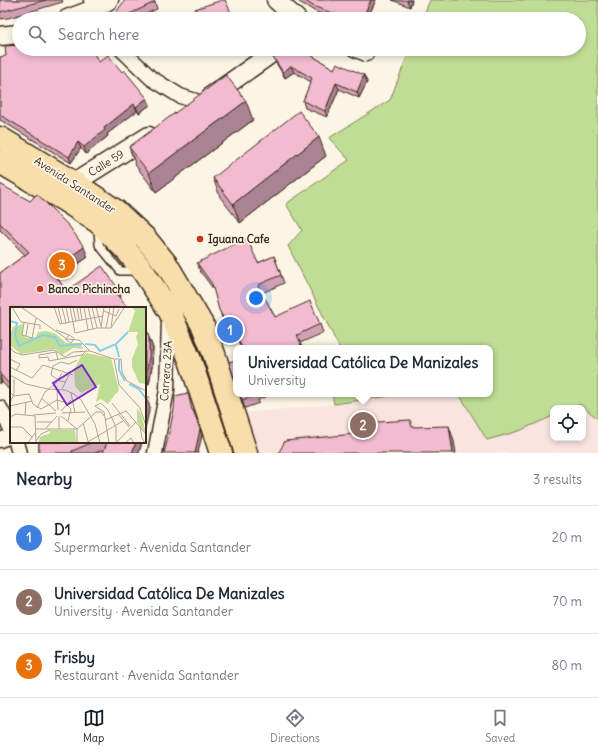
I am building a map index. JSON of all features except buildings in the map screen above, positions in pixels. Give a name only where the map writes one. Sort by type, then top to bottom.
[{"type":"main road","name":"Avenida Santander","points":[[0,138],[74,183],[116,211],[145,238],[167,266],[203,326],[209,340],[246,453]]},
{"type":"main road","name":"Avenida Santander","points":[[0,162],[98,222],[143,271],[170,312],[190,360],[221,453]]},
{"type":"street","points":[[276,0],[289,12]]},
{"type":"street","points":[[86,12],[99,7]]},
{"type":"street","points":[[0,36],[12,35]]},
{"type":"street","points":[[129,56],[151,78],[180,96],[202,103]]},
{"type":"street","points":[[182,116],[268,56]]},
{"type":"street","name":"Calle 59","points":[[74,183],[162,128]]},
{"type":"street","name":"Carrera 23A","points":[[155,453],[166,390],[170,312]]},
{"type":"street","points":[[0,408],[10,427]]},
{"type":"street","points":[[0,440],[10,436]]},
{"type":"street","points":[[16,443],[19,453]]},
{"type":"shaded area","points":[[382,397],[461,397],[487,440],[519,431],[550,417],[550,441],[586,441],[586,408],[598,419],[598,453],[257,453],[244,413],[334,404]]},
{"type":"green space","points":[[430,0],[598,0],[598,419],[586,409],[586,405],[550,405],[550,417],[519,431],[487,440],[461,397],[493,397],[493,345],[338,345],[288,246],[302,230],[286,204],[349,160],[329,138],[390,100],[407,56],[586,56],[586,12],[425,12]]},
{"type":"green space","points":[[333,397],[382,397],[334,404]]},
{"type":"place","name":"Iguana Cafe","points":[[200,239]]},
{"type":"place","name":"Frisby","points":[[62,265]]},
{"type":"place","name":"Banco Pichincha","points":[[40,289]]},
{"type":"place","name":"D1","points":[[230,330]]},
{"type":"place","name":"Universidad Católica De Manizales","points":[[363,425]]}]
